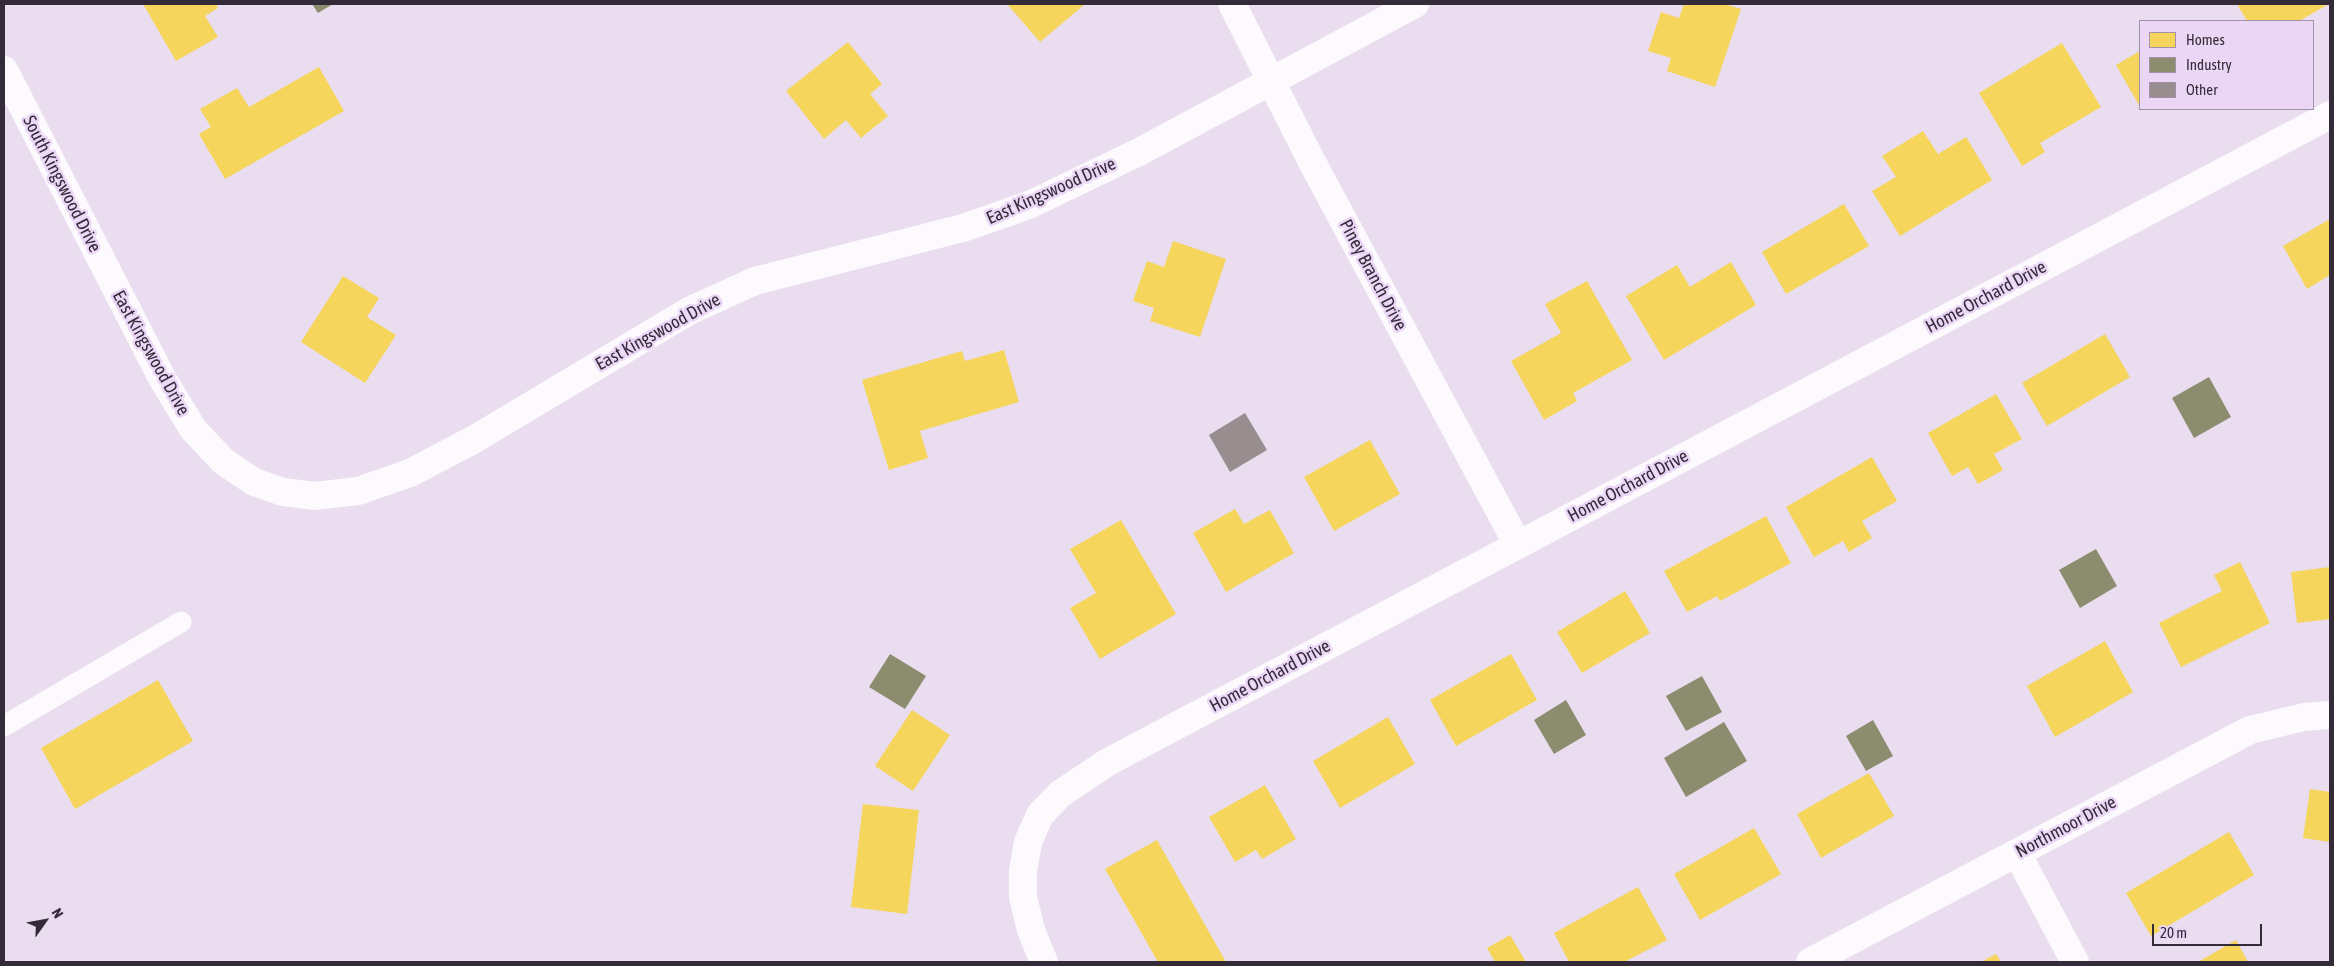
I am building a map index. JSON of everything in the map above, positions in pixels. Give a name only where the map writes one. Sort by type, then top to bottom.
[{"type":"street","name":"Piney Branch Drive","points":[[1232,4],[1271,81],[1518,545]]},
{"type":"street","name":"East Kingswood Drive","points":[[106,270],[162,378],[193,429],[223,461],[254,482],[283,492],[315,496],[358,491],[410,473],[473,440],[689,311],[755,281],[963,228],[1029,205],[1139,152],[1415,4]]},
{"type":"street","name":"South Kingswood Drive","points":[[6,82],[106,270]]},
{"type":"street","name":"Home Orchard Drive","points":[[1044,962],[1032,930],[1023,897],[1023,871],[1028,842],[1040,816],[1060,794],[1108,762],[2330,115]]},
{"type":"street","name":"Northmoor Drive","points":[[1810,962],[2250,730],[2304,717],[2330,715]]},
{"type":"street","points":[[2017,853],[2075,962]]},
{"type":"lane","points":[[4,726],[181,622]]},
{"type":"building: Homes","points":[[143,4],[216,4],[218,8],[205,16],[218,37],[176,61]]},
{"type":"building: Homes","points":[[1007,4],[1085,4],[1040,42]]},
{"type":"building: Homes","points":[[1684,4],[1725,4],[1741,9],[1715,87],[1667,71],[1671,58],[1648,51],[1661,12],[1679,18]]},
{"type":"building: Homes","points":[[2237,4],[2329,4],[2301,20],[2246,20]]},
{"type":"building: Homes","points":[[848,42],[882,84],[870,94],[888,116],[861,138],[846,120],[824,139],[786,91]]},
{"type":"building: Homes","points":[[2062,43],[2101,107],[2040,143],[2045,152],[2022,166],[1979,93]]},
{"type":"building: Homes","points":[[2139,52],[2139,105],[2116,65]]},
{"type":"building: Homes","points":[[319,67],[344,111],[225,179],[199,134],[211,127],[200,109],[237,88],[249,107]]},
{"type":"building: Homes","points":[[1923,131],[1938,154],[1966,137],[1992,180],[1900,236],[1872,191],[1896,177],[1882,156]]},
{"type":"building: Homes","points":[[1844,204],[1869,246],[1786,294],[1762,252]]},
{"type":"building: Homes","points":[[2330,219],[2330,275],[2307,289],[2283,246]]},
{"type":"building: Homes","points":[[1173,241],[1226,259],[1200,337],[1150,321],[1154,308],[1133,301],[1147,261],[1164,267]]},
{"type":"building: Homes","points":[[1731,262],[1756,305],[1664,360],[1626,296],[1677,265],[1690,287]]},
{"type":"building: Homes","points":[[343,276],[379,298],[367,317],[396,335],[365,383],[301,342]]},
{"type":"building: Homes","points":[[1587,281],[1632,360],[1573,393],[1577,401],[1544,420],[1511,361],[1561,333],[1545,304]]},
{"type":"building: Homes","points":[[2105,334],[2130,377],[2047,426],[2022,383]]},
{"type":"building: Homes","points":[[1004,350],[1019,402],[920,431],[928,458],[889,470],[862,380],[962,351],[965,361]]},
{"type":"building: Homes","points":[[1996,394],[2022,439],[1994,454],[2003,470],[1978,484],[1968,467],[1952,476],[1928,433]]},
{"type":"building: Homes","points":[[1370,440],[1400,494],[1334,531],[1304,477]]},
{"type":"building: Homes","points":[[1872,457],[1897,501],[1862,521],[1872,538],[1849,552],[1843,541],[1814,557],[1786,507]]},
{"type":"building: Homes","points":[[1235,509],[1244,524],[1270,510],[1294,553],[1226,592],[1193,533]]},
{"type":"building: Homes","points":[[1766,516],[1791,563],[1720,601],[1717,596],[1687,612],[1664,571]]},
{"type":"building: Homes","points":[[1121,520],[1176,614],[1100,659],[1070,608],[1096,593],[1070,549]]},
{"type":"building: Homes","points":[[2240,562],[2270,623],[2181,667],[2159,623],[2222,591],[2214,575]]},
{"type":"building: Homes","points":[[2330,567],[2330,619],[2297,623],[2291,572]]},
{"type":"building: Homes","points":[[1625,591],[1650,633],[1582,673],[1557,632]]},
{"type":"building: Homes","points":[[2105,641],[2133,692],[2055,737],[2027,686]]},
{"type":"building: Homes","points":[[1511,654],[1537,700],[1456,746],[1430,700]]},
{"type":"building: Homes","points":[[158,680],[193,741],[75,809],[41,748]]},
{"type":"building: Homes","points":[[912,710],[950,735],[913,791],[875,766]]},
{"type":"building: Homes","points":[[1388,717],[1415,764],[1340,808],[1313,761]]},
{"type":"building: Homes","points":[[1869,773],[1894,816],[1821,858],[1797,814]]},
{"type":"building: Homes","points":[[1265,785],[1296,839],[1262,859],[1256,850],[1235,862],[1209,817]]},
{"type":"building: Homes","points":[[2310,789],[2330,792],[2330,842],[2303,838]]},
{"type":"building: Homes","points":[[863,804],[919,810],[907,914],[851,907]]},
{"type":"building: Homes","points":[[1754,828],[1781,874],[1700,920],[1674,874]]},
{"type":"building: Homes","points":[[2229,832],[2254,875],[2151,936],[2126,893]]},
{"type":"building: Homes","points":[[1157,840],[1226,962],[1158,962],[1105,869]]},
{"type":"building: Homes","points":[[1638,887],[1667,940],[1624,962],[1569,962],[1554,933]]},
{"type":"building: Homes","points":[[1510,935],[1526,962],[1495,962],[1487,948]]},
{"type":"building: Homes","points":[[2236,940],[2248,962],[2198,962]]},
{"type":"building: Homes","points":[[1996,954],[2001,962],[1981,962]]},
{"type":"building: Industry","points":[[312,4],[333,4],[318,13]]},
{"type":"building: Industry","points":[[2209,377],[2231,417],[2194,438],[2172,398]]},
{"type":"building: Industry","points":[[2096,549],[2117,586],[2080,608],[2059,570]]},
{"type":"building: Industry","points":[[890,654],[926,676],[905,709],[869,687]]},
{"type":"building: Industry","points":[[1702,676],[1722,712],[1686,731],[1666,696]]},
{"type":"building: Industry","points":[[1566,700],[1586,735],[1554,754],[1534,720]]},
{"type":"building: Industry","points":[[1873,720],[1893,756],[1866,771],[1846,736]]},
{"type":"building: Industry","points":[[1724,722],[1747,761],[1686,797],[1664,758]]},
{"type":"building: Other","points":[[1245,413],[1267,450],[1230,472],[1209,435]]}]
